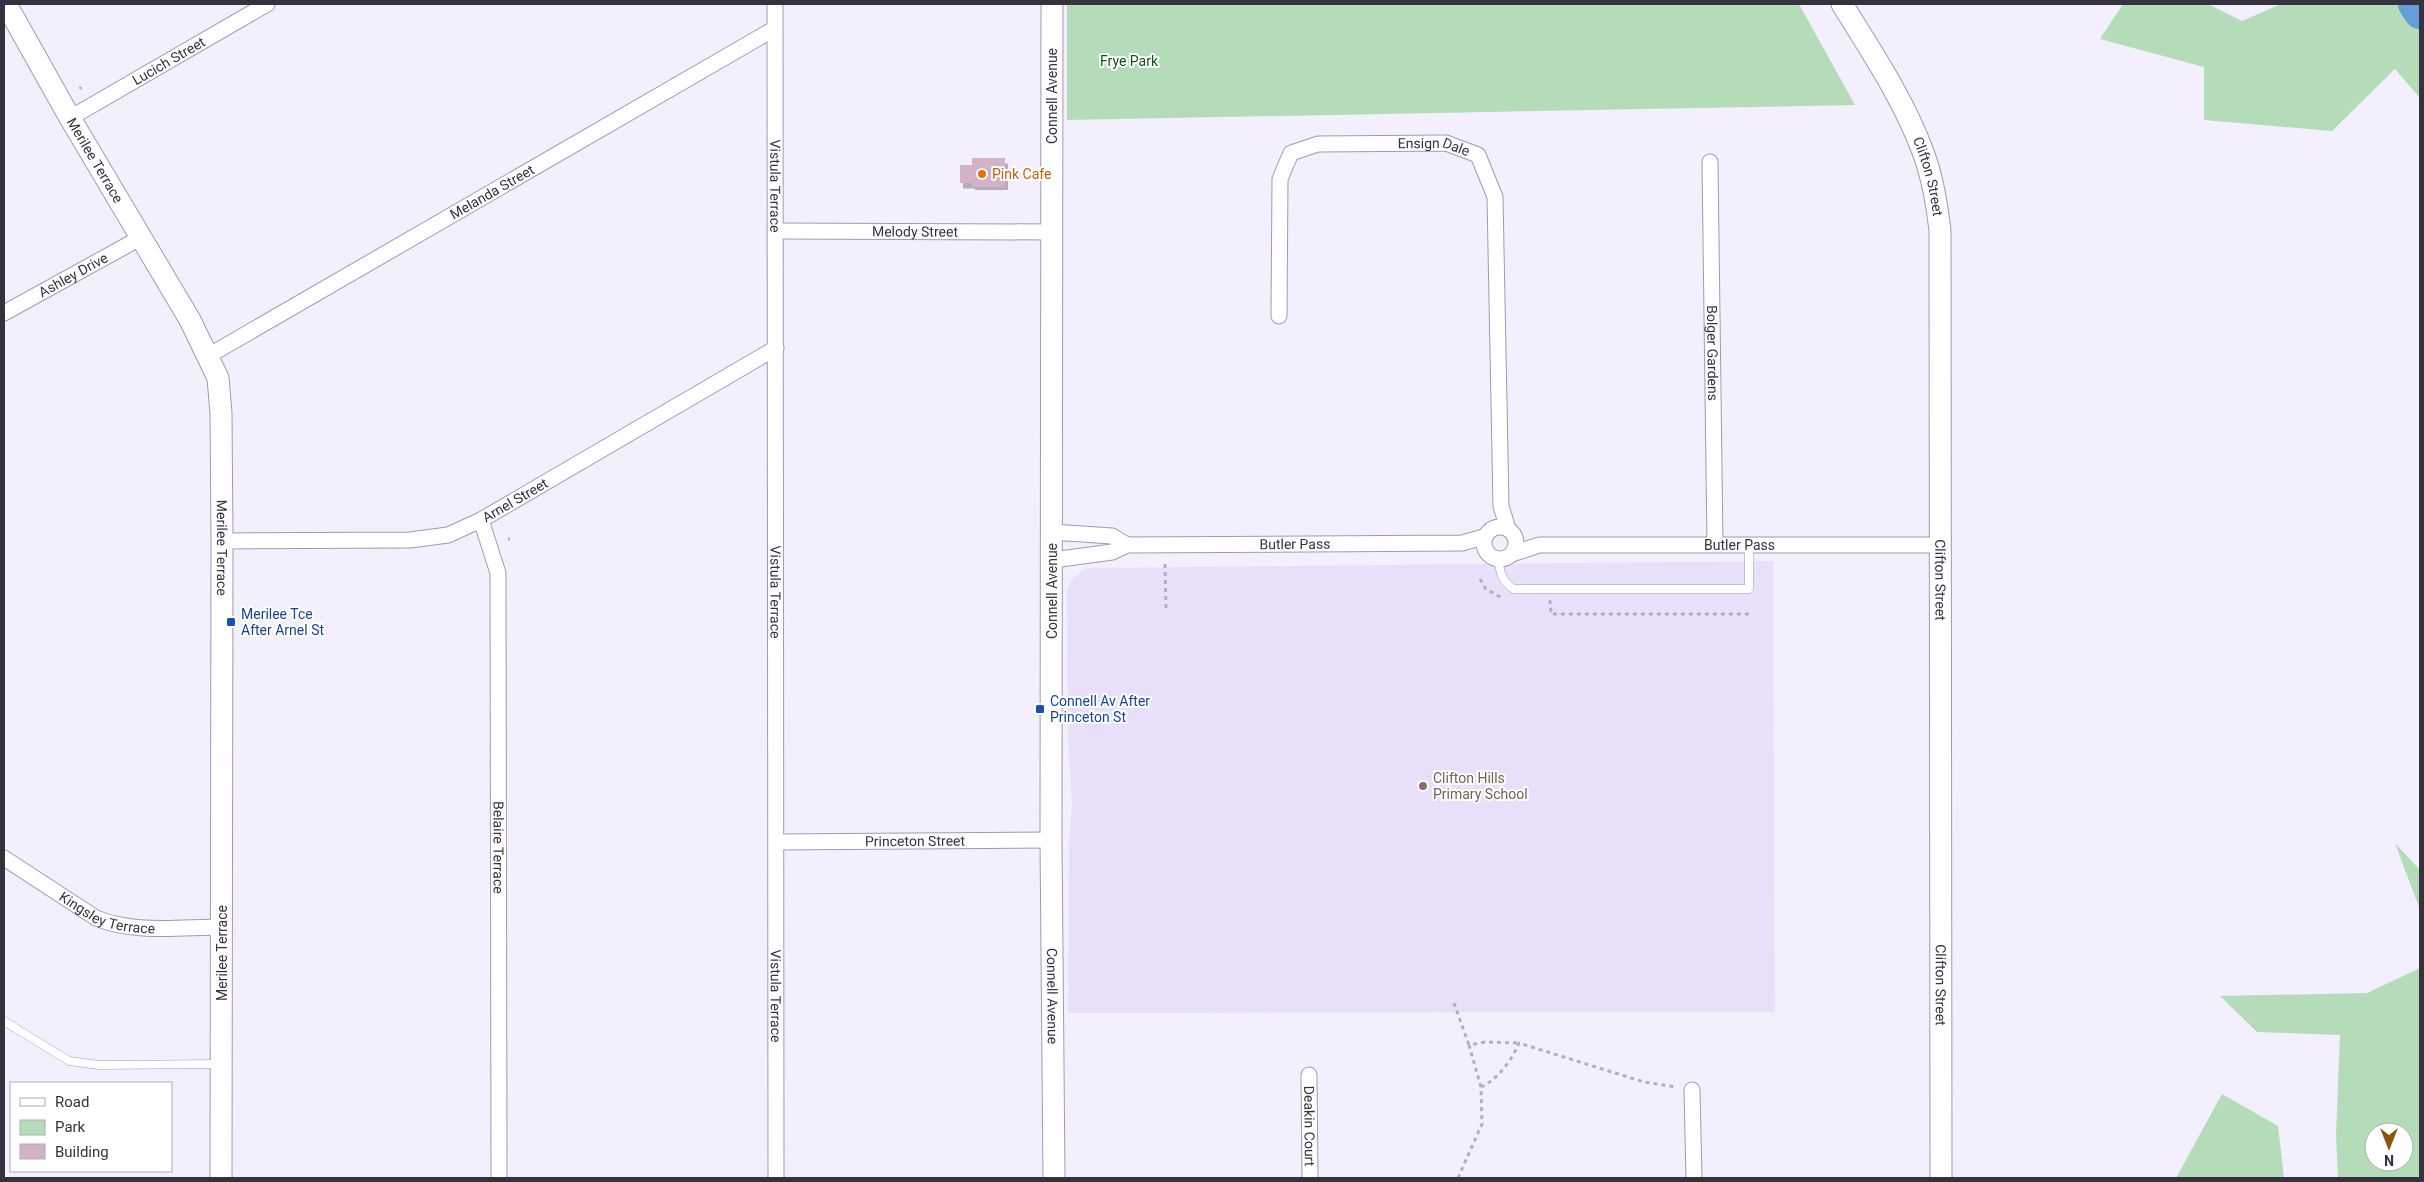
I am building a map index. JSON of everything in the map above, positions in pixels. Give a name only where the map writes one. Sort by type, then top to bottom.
[{"type":"street","name":"Lucich Street","points":[[70,118],[267,4]]},
{"type":"street","name":"Vistula Terrace","points":[[775,4],[777,231],[776,1178]]},
{"type":"street","name":"Connell Avenue","points":[[1052,4],[1053,560],[1051,840],[1054,1178]]},
{"type":"street","name":"Clifton Street","points":[[1842,4],[1908,116],[1924,153],[1935,191],[1940,231],[1941,1178]]},
{"type":"street","name":"Merilee Terrace","points":[[8,16],[190,320],[216,373],[219,388],[222,541],[221,1178]]},
{"type":"street","name":"Melanda Street","points":[[208,356],[774,29]]},
{"type":"street","name":"Ensign Dale","points":[[1279,316],[1280,179],[1291,153],[1318,144],[1446,143],[1478,155],[1495,197],[1500,506],[1510,530]]},
{"type":"street","name":"Bolger Gardens","points":[[1710,162],[1715,544]]},
{"type":"street","name":"Melody Street","points":[[777,231],[1052,232]]},
{"type":"street","name":"Ashley Drive","points":[[4,313],[142,237]]},
{"type":"street","name":"Arnel Street","points":[[222,541],[428,539],[448,535],[481,520],[776,348]]},
{"type":"street","name":"Ensign Dale","points":[[1487,534],[1500,506]]},
{"type":"street","name":"Belaire Terrace","points":[[481,520],[498,573],[499,1178]]},
{"type":"street","points":[[1496,526],[1510,530],[1516,538],[1517,547],[1508,558],[1493,557],[1484,546],[1487,534],[1496,526]]},
{"type":"street","name":"Butler Pass","points":[[1510,530],[1539,545]]},
{"type":"street","name":"Butler Pass","points":[[1052,532],[1112,536],[1127,545]]},
{"type":"street","name":"Butler Pass","points":[[1053,560],[1112,552],[1127,545],[1462,543],[1487,534]]},
{"type":"street","name":"Butler Pass","points":[[1462,543],[1493,557]]},
{"type":"street","name":"Butler Pass","points":[[1512,554],[1539,545],[1940,545]]},
{"type":"street","name":"Princeton Street","points":[[777,842],[1051,840]]},
{"type":"street","name":"Kingsley Terrace","points":[[4,858],[96,918],[108,923],[141,927],[222,927]]},
{"type":"street","name":"Deakin Court","points":[[1309,1075],[1310,1178]]},
{"type":"street","points":[[1692,1090],[1694,1178]]},
{"type":"lane","points":[[1493,557],[1507,585],[1514,589],[1749,589],[1749,545]]},
{"type":"lane","points":[[4,1021],[69,1062],[99,1065],[222,1064]]},
{"type":"path","points":[[1165,564],[1166,609]]},
{"type":"path","points":[[1480,579],[1486,590],[1502,598],[1510,598]]},
{"type":"path","points":[[1542,597],[1550,597],[1551,614],[1753,614]]},
{"type":"path","points":[[1454,1003],[1481,1087],[1482,1124],[1458,1178]]},
{"type":"path","points":[[1469,1045],[1485,1042],[1519,1043],[1644,1082],[1667,1085]]},
{"type":"path","points":[[1481,1087],[1490,1083],[1504,1067],[1519,1043]]},
{"type":"shaded area","name":"Clifton Hills Primary School","points":[[1773,561],[1775,1012],[1068,1013],[1069,845],[1072,802],[1068,741],[1067,591],[1070,582],[1083,570],[1092,568]]},
{"type":"green space","name":"Frye Park","points":[[1067,4],[1799,4],[1855,105],[1067,120]]},
{"type":"green space","points":[[2123,4],[2208,4],[2242,21],[2281,4],[2420,4],[2420,98],[2395,69],[2332,131],[2204,120],[2204,67],[2100,39]]},
{"type":"green space","points":[[2395,843],[2420,870],[2420,910]]},
{"type":"green space","points":[[2420,968],[2420,1178],[2338,1178],[2336,1135],[2340,1035],[2257,1032],[2220,996],[2367,993]]},
{"type":"green space","points":[[2222,1094],[2278,1126],[2284,1178],[2176,1178]]},
{"type":"building","name":"Pink Cafe","points":[[972,158],[1005,158],[1005,187],[972,187],[972,183],[960,183],[960,165],[972,165]]},
{"type":"waterway","points":[[2414,4],[2420,13]]},
{"type":"place","name":"Pink Cafe","points":[[982,174]]},
{"type":"place","name":"Merilee Tce After Arnel St","points":[[231,622]]},
{"type":"place","name":"Connell Av After Princeton St","points":[[1040,709]]},
{"type":"place","name":"Clifton Hills Primary School","points":[[1423,786]]}]
